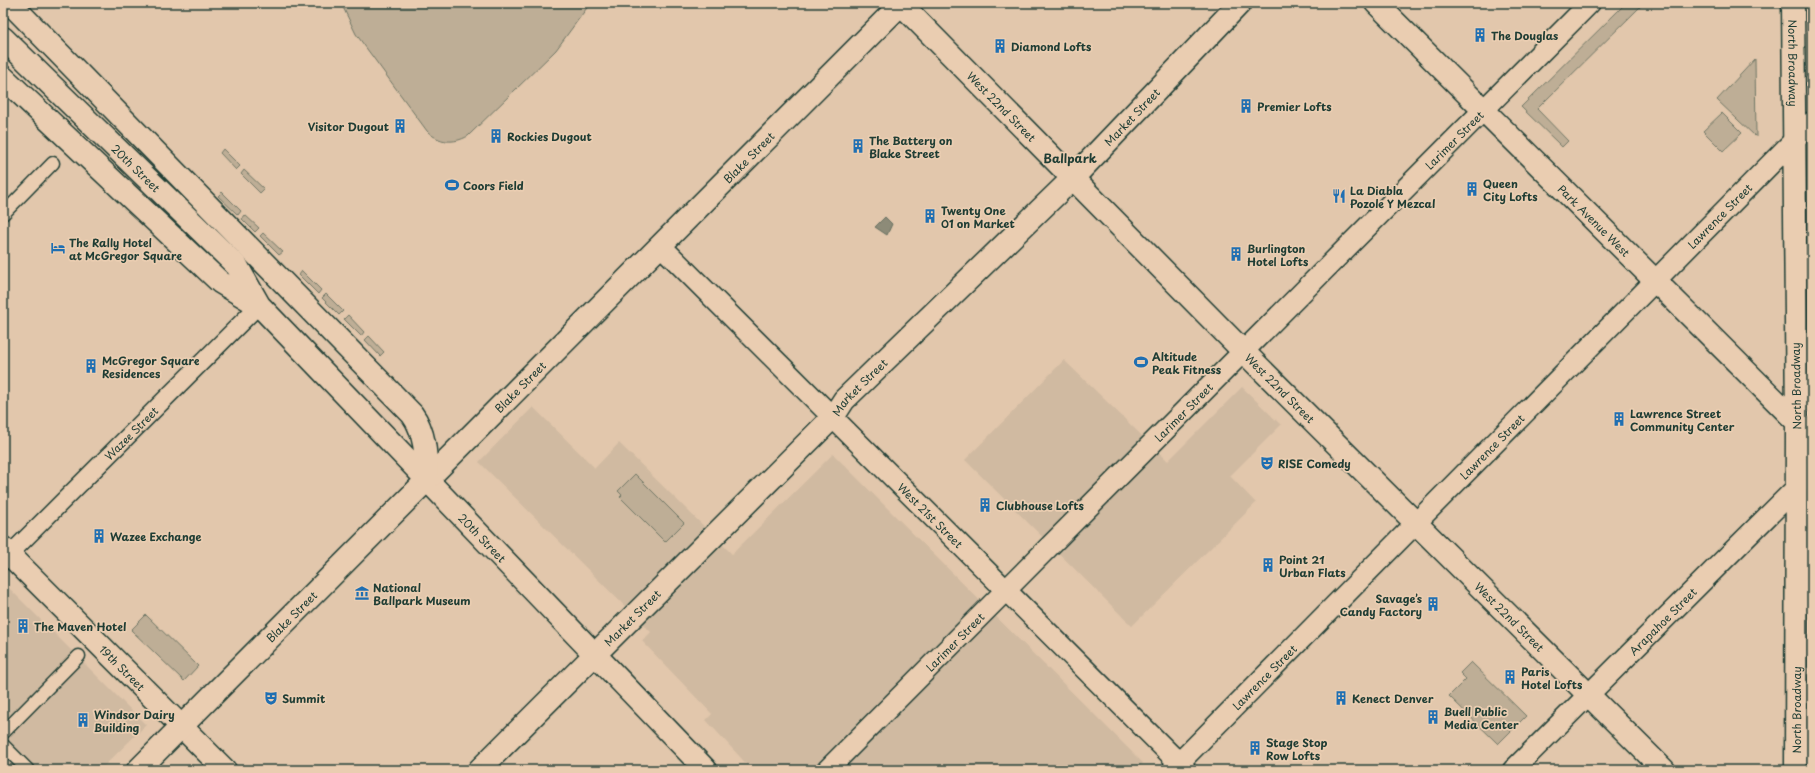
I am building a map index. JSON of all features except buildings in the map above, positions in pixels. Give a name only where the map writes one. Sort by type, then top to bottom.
[{"type":"main road","points":[[10,3],[412,414],[419,425],[424,444],[427,480]]},
{"type":"main road","name":"West 22nd Street","points":[[901,3],[1244,352],[1664,770]]},
{"type":"main road","name":"Blake Street","points":[[138,770],[661,246],[901,3]]},
{"type":"main road","name":"Market Street","points":[[478,770],[833,417],[844,400],[1073,178],[1240,3]]},
{"type":"main road","name":"Park Avenue West","points":[[1376,3],[1812,438]]},
{"type":"main road","name":"North Broadway","points":[[1793,3],[1797,422],[1796,487],[1801,765]]},
{"type":"main road","name":"20th Street","points":[[3,38],[237,266],[259,306]]},
{"type":"main road","name":"20th Street","points":[[3,77],[220,282],[259,306],[706,770]]},
{"type":"main road","name":"19th Street","points":[[5,554],[182,726],[225,770]]},
{"type":"street","name":"Larimer Street","points":[[827,770],[1007,591],[1590,3]]},
{"type":"street","name":"Lawrence Street","points":[[1179,768],[1416,523],[1812,122]]},
{"type":"street","points":[[3,214],[53,164]]},
{"type":"street","name":"West 21st Street","points":[[661,246],[1007,591],[1179,768]]},
{"type":"street","name":"Wazee Street","points":[[5,554],[259,306]]},
{"type":"street","name":"Arapahoe Street","points":[[1513,770],[1812,472]]},
{"type":"street","points":[[3,733],[79,656]]},
{"type":"street","points":[[3,745],[28,770]]},
{"type":"shaded area","points":[[341,3],[589,3],[589,5],[556,50],[468,136],[463,139],[447,141],[436,138],[427,131],[356,34]]},
{"type":"shaded area","points":[[1626,3],[1644,3],[1537,109],[1568,141],[1562,147],[1521,107]]},
{"type":"shaded area","points":[[1755,59],[1756,137],[1717,100]]},
{"type":"shaded area","points":[[1722,113],[1742,133],[1723,151],[1703,131]]},
{"type":"shaded area","points":[[223,149],[240,166],[236,170],[220,153]]},
{"type":"shaded area","points":[[244,170],[264,189],[260,193],[241,174]]},
{"type":"shaded area","points":[[222,192],[241,211],[238,215],[218,196]]},
{"type":"shaded area","points":[[245,215],[259,228],[255,232],[242,219]]},
{"type":"shaded area","points":[[885,217],[892,224],[887,235],[875,227]]},
{"type":"shaded area","points":[[263,233],[283,252],[279,255],[260,236]]},
{"type":"shaded area","points":[[302,271],[321,290],[318,294],[299,275]]},
{"type":"shaded area","points":[[326,294],[343,311],[339,315],[322,298]]},
{"type":"shaded area","points":[[348,315],[364,332],[361,336],[344,319]]},
{"type":"shaded area","points":[[369,336],[384,352],[380,356],[365,340]]},
{"type":"shaded area","points":[[1064,360],[1168,461],[1242,387],[1281,425],[1230,476],[1256,503],[1132,626],[965,460]]},
{"type":"shaded area","points":[[533,407],[595,468],[619,443],[732,554],[833,454],[1143,763],[1136,770],[752,770],[706,720],[712,714],[642,641],[651,632],[479,462]]},
{"type":"shaded area","points":[[635,474],[684,523],[665,542],[620,497],[622,495],[618,491]]},
{"type":"shaded area","points":[[8,587],[146,725],[100,770],[3,770],[3,593]]},
{"type":"shaded area","points":[[146,615],[198,666],[184,681],[131,630]]},
{"type":"shaded area","points":[[1471,662],[1526,716],[1498,744],[1449,696],[1466,679],[1460,673]]},
{"type":"place","name":"The Douglas","points":[[1480,35]]},
{"type":"place","name":"Diamond Lofts","points":[[1000,46]]},
{"type":"place","name":"Premier Lofts","points":[[1246,106]]},
{"type":"place","name":"Visitor Dugout","points":[[400,126]]},
{"type":"place","name":"Rockies Dugout","points":[[496,136]]},
{"type":"place","name":"The Battery on Blake Street","points":[[858,146]]},
{"type":"place","name":"Coors Field","points":[[452,185]]},
{"type":"place","name":"Queen City Lofts","points":[[1472,189]]},
{"type":"place","name":"La Diabla Pozole Y Mezcal","points":[[1339,196]]},
{"type":"place","name":"Twenty One 01 on Market","points":[[930,216]]},
{"type":"place","name":"The Rally Hotel at McGregor Square","points":[[58,248]]},
{"type":"place","name":"Burlington Hotel Lofts","points":[[1236,254]]},
{"type":"place","name":"Altitude Peak Fitness","points":[[1141,362]]},
{"type":"place","name":"McGregor Square Residences","points":[[91,366]]},
{"type":"place","name":"Lawrence Street Community Center","points":[[1619,419]]},
{"type":"place","name":"RISE Comedy","points":[[1267,463]]},
{"type":"place","name":"Clubhouse Lofts","points":[[985,505]]},
{"type":"place","name":"Wazee Exchange","points":[[99,536]]},
{"type":"place","name":"Point 21 Urban Flats","points":[[1268,565]]},
{"type":"place","name":"National Ballpark Museum","points":[[362,593]]},
{"type":"place","name":"Savage’s Candy Factory","points":[[1433,604]]},
{"type":"place","name":"The Maven Hotel","points":[[23,626]]},
{"type":"place","name":"Paris Hotel Lofts","points":[[1510,677]]},
{"type":"place","name":"Summit","points":[[271,698]]},
{"type":"place","name":"Kenect Denver","points":[[1341,698]]},
{"type":"place","name":"Buell Public Media Center","points":[[1433,717]]},
{"type":"place","name":"Windsor Dairy Building","points":[[83,720]]},
{"type":"place","name":"Stage Stop Row Lofts","points":[[1255,748]]},
{"type":"district","name":"Ballpark","points":[[1070,158]]}]
